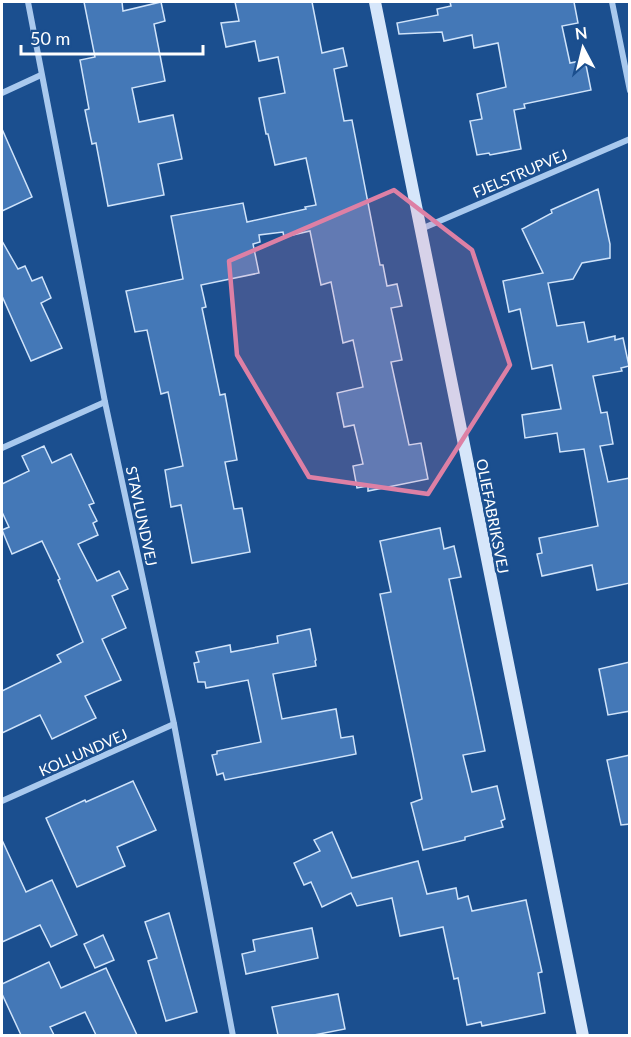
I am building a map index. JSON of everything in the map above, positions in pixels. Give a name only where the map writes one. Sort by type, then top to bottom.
[{"type":"street","name":"STAVLUNDVEJ","points":[[28,2],[105,402],[174,724],[231,1034]]},
{"type":"street","name":"OLIEFABRIKSVEJ","points":[[375,2],[583,1035]]},
{"type":"street","points":[[612,2],[630,91]]},
{"type":"street","points":[[2,93],[41,75]]},
{"type":"street","name":"FJELSTRUPVEJ","points":[[420,229],[630,139]]},
{"type":"street","points":[[2,448],[105,402]]},
{"type":"street","name":"KOLLUNDVEJ","points":[[2,801],[174,724]]},
{"type":"highlighted area","points":[[394,190],[472,250],[510,365],[428,494],[309,477],[237,355],[229,261]]},
{"type":"building","points":[[84,2],[122,2],[123,11],[161,2],[165,21],[154,24],[165,81],[132,88],[139,122],[173,115],[182,159],[158,164],[164,195],[108,206],[96,143],[92,144],[85,110],[89,109],[80,60],[95,57]]},
{"type":"building","points":[[235,2],[312,2],[322,53],[343,48],[347,66],[334,69],[344,121],[352,120],[380,265],[383,265],[387,286],[397,284],[402,306],[391,308],[402,360],[391,362],[409,445],[421,443],[428,479],[368,491],[368,486],[357,488],[353,466],[363,464],[354,425],[344,427],[337,393],[363,387],[353,340],[343,343],[331,282],[321,285],[310,231],[284,237],[283,232],[259,235],[260,242],[253,244],[259,273],[201,285],[206,307],[202,308],[220,395],[225,394],[237,460],[225,462],[234,509],[242,508],[250,552],[192,563],[181,505],[171,507],[165,470],[183,466],[168,392],[161,394],[147,330],[135,332],[126,291],[183,279],[171,216],[243,203],[247,222],[316,205],[306,158],[275,165],[268,134],[266,134],[259,98],[285,93],[278,57],[259,61],[255,41],[226,47],[221,23],[239,21]]},
{"type":"building","points":[[450,2],[574,2],[578,23],[562,26],[570,63],[585,60],[591,90],[524,104],[525,108],[514,110],[521,149],[477,155],[470,121],[482,119],[477,94],[506,87],[498,43],[474,48],[472,35],[444,41],[442,32],[399,34],[397,23],[438,15],[437,9],[451,6]]},
{"type":"building","points":[[2,129],[32,197],[2,211]]},
{"type":"building","points":[[598,189],[610,244],[610,258],[582,263],[573,279],[548,283],[557,326],[584,322],[588,342],[615,336],[615,340],[623,338],[629,366],[621,368],[622,371],[593,376],[601,413],[607,412],[613,444],[600,446],[608,482],[630,478],[630,583],[597,590],[592,565],[542,576],[537,554],[542,553],[539,538],[598,526],[584,449],[560,452],[557,433],[525,438],[522,415],[561,409],[552,365],[532,369],[520,309],[509,312],[503,281],[543,273],[522,229],[552,213],[551,210]]},
{"type":"building","points":[[2,241],[18,269],[25,266],[32,281],[42,277],[51,298],[41,303],[62,348],[31,361],[2,296]]},
{"type":"building","points":[[44,446],[52,463],[71,454],[94,503],[89,505],[97,521],[93,523],[98,535],[78,544],[97,581],[119,571],[128,589],[112,596],[126,628],[102,639],[121,680],[85,696],[96,718],[52,739],[40,715],[2,733],[2,691],[61,662],[57,655],[83,642],[58,580],[60,579],[42,541],[12,554],[2,530],[9,527],[2,512],[2,484],[29,471],[22,456]]},
{"type":"building","points":[[440,528],[444,549],[454,546],[461,577],[449,579],[485,751],[463,755],[472,792],[497,786],[505,819],[501,821],[503,827],[465,837],[465,840],[423,850],[411,803],[422,799],[380,594],[391,592],[380,541]]},
{"type":"building","points":[[310,629],[316,666],[273,674],[282,719],[336,709],[341,738],[353,736],[356,754],[225,780],[223,773],[217,775],[212,755],[217,754],[217,751],[261,742],[248,680],[206,688],[205,682],[198,682],[194,663],[199,662],[196,652],[230,645],[231,652],[278,643],[277,636]]},
{"type":"building","points":[[630,662],[630,711],[608,715],[599,669]]},
{"type":"building","points":[[630,755],[630,824],[621,825],[607,760]]},
{"type":"building","points":[[133,781],[156,830],[117,847],[125,866],[77,887],[46,818]]},
{"type":"building","points":[[332,832],[352,878],[418,861],[427,894],[456,888],[458,899],[468,896],[472,911],[526,900],[542,972],[538,973],[545,1013],[482,1026],[481,1022],[467,1025],[458,978],[454,979],[443,927],[400,936],[392,898],[357,906],[351,893],[322,907],[311,882],[304,885],[294,863],[320,851],[314,840]]},
{"type":"building","points":[[2,840],[26,892],[52,880],[77,935],[51,947],[40,925],[2,942]]},
{"type":"building","points":[[169,913],[197,1012],[166,1021],[148,961],[157,958],[145,922]]},
{"type":"building","points":[[312,928],[318,958],[246,974],[242,954],[255,951],[253,940]]},
{"type":"building","points":[[103,935],[114,960],[95,968],[84,944]]},
{"type":"building","points":[[49,962],[61,988],[106,968],[137,1035],[96,1035],[85,1012],[50,1027],[54,1035],[21,1035],[2,994],[2,984]]},
{"type":"building","points":[[338,994],[345,1029],[314,1035],[278,1035],[272,1007]]}]
